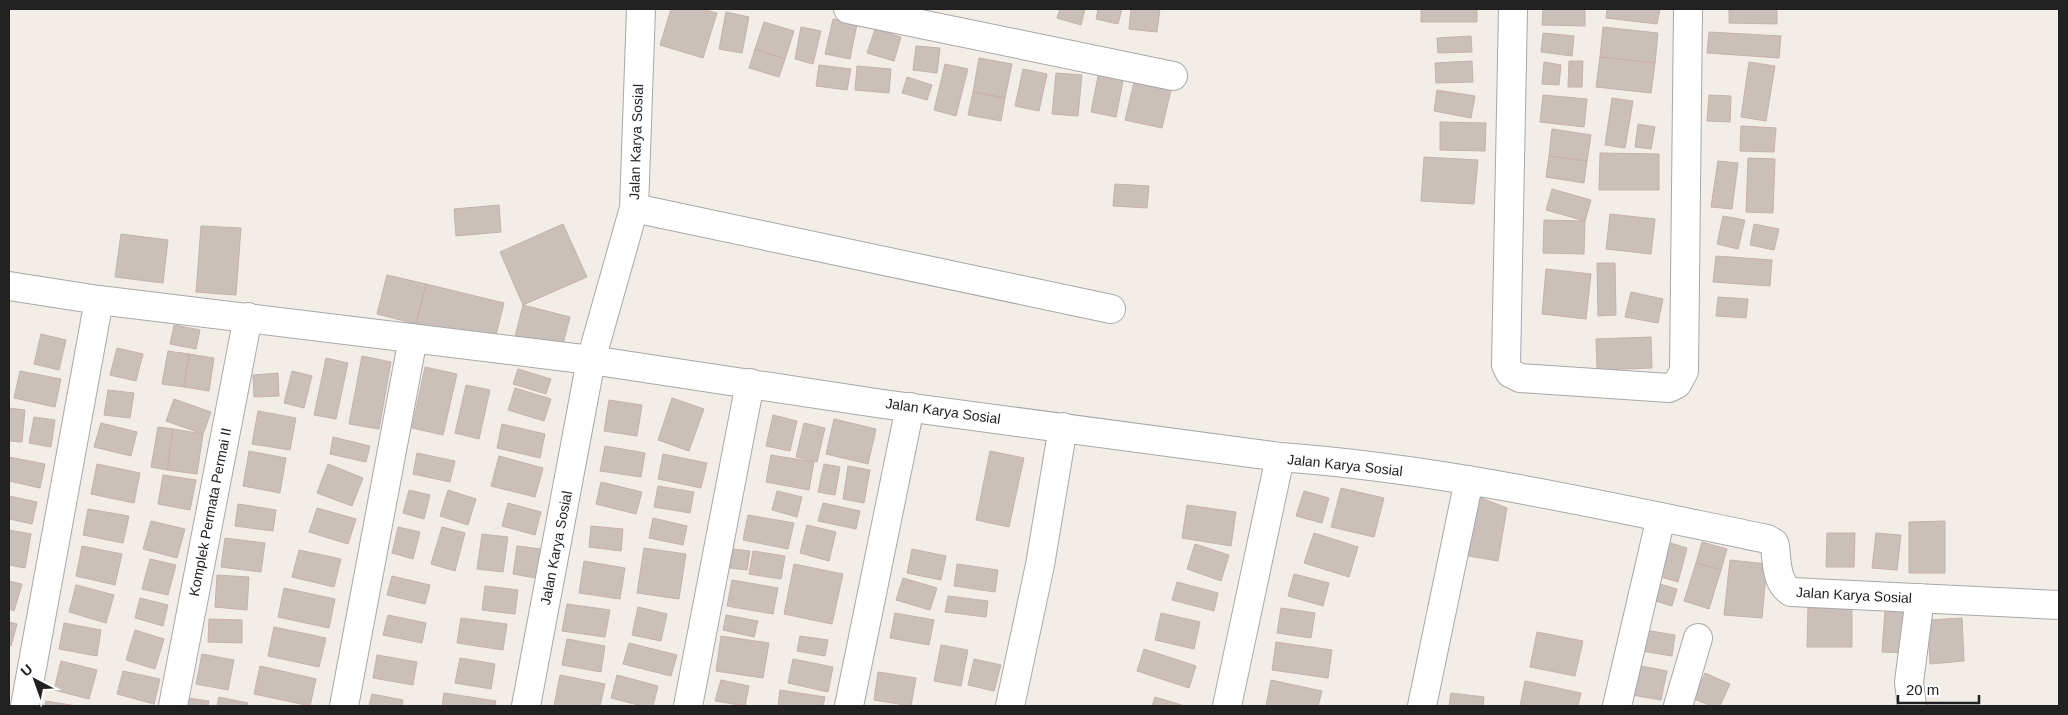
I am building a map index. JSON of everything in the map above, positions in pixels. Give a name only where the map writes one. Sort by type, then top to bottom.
[{"type":"street","name":"Jalan Karya Sosial","points":[[526,706],[592,360],[634,208],[640,9]]},
{"type":"street","points":[[848,9],[1173,76]]},
{"type":"street","points":[[1513,9],[1506,366],[1510,373],[1520,378],[1669,388],[1677,384],[1684,371],[1688,9]]},
{"type":"street","points":[[634,208],[1112,308]]},
{"type":"street","points":[[9,286],[99,300],[592,360]]},
{"type":"street","points":[[25,706],[99,300]]},
{"type":"street","name":"Komplek Permata Permai II","points":[[173,706],[248,318]]},
{"type":"street","points":[[344,706],[412,338]]},
{"type":"street","name":"Jalan Karya Sosial","points":[[592,360],[910,407],[1280,457],[1326,461],[1470,480],[1767,539],[1774,543],[1780,581],[1784,588],[1791,592],[2059,605]]},
{"type":"street","points":[[688,706],[750,383]]},
{"type":"street","points":[[849,706],[910,407]]},
{"type":"street","points":[[1010,706],[1040,565],[1063,427]]},
{"type":"street","points":[[1226,706],[1280,457]]},
{"type":"street","points":[[1422,706],[1470,480]]},
{"type":"street","points":[[1618,706],[1661,517]]},
{"type":"street","points":[[1912,706],[1909,682],[1920,598]]},
{"type":"street","points":[[1678,706],[1688,666],[1698,638]]},
{"type":"building","points":[[671,9],[701,9],[717,13],[703,58],[660,45]]},
{"type":"building","points":[[1060,9],[1085,9],[1081,25],[1057,18]]},
{"type":"building","points":[[1098,9],[1122,9],[1118,24],[1096,19]]},
{"type":"building","points":[[1131,9],[1160,9],[1157,32],[1129,29]]},
{"type":"building","points":[[1421,9],[1477,9],[1477,22],[1421,22]]},
{"type":"building","points":[[1543,9],[1585,9],[1585,26],[1542,25]]},
{"type":"building","points":[[1607,9],[1660,9],[1657,24],[1606,18]]},
{"type":"building","points":[[1729,9],[1777,9],[1777,24],[1729,23]]},
{"type":"building","points":[[726,12],[749,17],[742,53],[719,49]]},
{"type":"building","points":[[833,19],[857,24],[850,59],[825,54]]},
{"type":"building","points":[[764,22],[794,31],[785,59],[755,49]]},
{"type":"building","points":[[801,27],[821,31],[813,64],[795,59]]},
{"type":"building","points":[[1603,27],[1658,33],[1655,63],[1600,57]]},
{"type":"building","points":[[875,29],[901,37],[894,61],[867,53]]},
{"type":"building","points":[[1709,32],[1781,36],[1779,58],[1707,53]]},
{"type":"building","points":[[1543,33],[1574,36],[1572,56],[1541,52]]},
{"type":"building","points":[[1471,36],[1472,52],[1438,53],[1437,38]]},
{"type":"building","points":[[916,46],[940,48],[937,73],[913,70]]},
{"type":"building","points":[[755,49],[785,59],[779,77],[749,68]]},
{"type":"building","points":[[1600,57],[1655,63],[1651,93],[1596,87]]},
{"type":"building","points":[[979,58],[1012,64],[1005,98],[973,92]]},
{"type":"building","points":[[1472,61],[1473,82],[1436,83],[1435,63]]},
{"type":"building","points":[[1569,61],[1583,61],[1582,87],[1568,87]]},
{"type":"building","points":[[1544,62],[1561,65],[1559,85],[1542,84]]},
{"type":"building","points":[[1749,62],[1775,66],[1766,121],[1741,117]]},
{"type":"building","points":[[945,64],[968,69],[956,116],[934,110]]},
{"type":"building","points":[[819,65],[851,69],[847,90],[816,86]]},
{"type":"building","points":[[857,66],[891,69],[889,93],[855,90]]},
{"type":"building","points":[[1023,69],[1047,74],[1039,111],[1015,106]]},
{"type":"building","points":[[1099,71],[1124,76],[1116,117],[1091,112]]},
{"type":"building","points":[[1056,73],[1082,75],[1078,116],[1052,114]]},
{"type":"building","points":[[907,77],[932,85],[927,100],[902,93]]},
{"type":"building","points":[[1135,78],[1172,86],[1162,128],[1125,120]]},
{"type":"building","points":[[1437,90],[1475,96],[1471,118],[1434,111]]},
{"type":"building","points":[[973,92],[1005,98],[1001,121],[968,115]]},
{"type":"building","points":[[1543,95],[1587,99],[1584,127],[1540,122]]},
{"type":"building","points":[[1709,95],[1731,96],[1730,122],[1707,121]]},
{"type":"building","points":[[1612,98],[1633,101],[1625,148],[1605,145]]},
{"type":"building","points":[[1440,122],[1486,123],[1485,151],[1440,150]]},
{"type":"building","points":[[1638,124],[1655,127],[1651,149],[1635,147]]},
{"type":"building","points":[[1741,126],[1776,128],[1774,152],[1740,151]]},
{"type":"building","points":[[1552,129],[1591,135],[1587,161],[1549,156]]},
{"type":"building","points":[[1600,153],[1659,154],[1659,190],[1599,190]]},
{"type":"building","points":[[1549,156],[1587,161],[1584,183],[1546,177]]},
{"type":"building","points":[[1424,157],[1478,160],[1474,204],[1421,201]]},
{"type":"building","points":[[1748,158],[1775,159],[1773,213],[1746,212]]},
{"type":"building","points":[[1718,161],[1738,163],[1732,209],[1711,207]]},
{"type":"building","points":[[1115,184],[1149,186],[1147,208],[1113,206]]},
{"type":"building","points":[[1552,189],[1591,200],[1585,221],[1546,210]]},
{"type":"building","points":[[499,205],[501,232],[456,236],[454,209]]},
{"type":"building","points":[[1610,214],[1655,219],[1651,254],[1606,249]]},
{"type":"building","points":[[1723,216],[1745,220],[1738,249],[1717,244]]},
{"type":"building","points":[[1544,220],[1585,221],[1584,254],[1543,253]]},
{"type":"building","points":[[563,224],[587,277],[523,305],[500,252]]},
{"type":"building","points":[[1754,224],[1779,229],[1774,250],[1750,245]]},
{"type":"building","points":[[201,226],[241,228],[236,295],[196,292]]},
{"type":"building","points":[[121,234],[168,240],[163,283],[115,277]]},
{"type":"building","points":[[1716,256],[1772,260],[1770,286],[1713,282]]},
{"type":"building","points":[[1597,263],[1615,263],[1616,315],[1598,316]]},
{"type":"building","points":[[1546,269],[1591,274],[1586,319],[1542,314]]},
{"type":"building","points":[[387,275],[426,284],[416,324],[377,314]]},
{"type":"building","points":[[426,284],[504,303],[494,343],[416,324]]},
{"type":"building","points":[[1631,292],[1663,299],[1658,323],[1625,317]]},
{"type":"building","points":[[1718,297],[1748,299],[1746,318],[1716,316]]},
{"type":"building","points":[[523,305],[570,317],[560,356],[513,344]]},
{"type":"building","points":[[174,325],[200,330],[196,349],[170,344]]},
{"type":"building","points":[[41,334],[66,340],[59,370],[34,364]]},
{"type":"building","points":[[1651,337],[1652,368],[1597,370],[1596,339]]},
{"type":"building","points":[[117,348],[143,354],[136,381],[110,375]]},
{"type":"building","points":[[168,351],[189,354],[184,387],[162,384]]},
{"type":"building","points":[[189,354],[214,358],[209,391],[184,387]]},
{"type":"building","points":[[362,356],[391,362],[379,429],[349,424]]},
{"type":"building","points":[[326,358],[348,363],[336,419],[314,415]]},
{"type":"building","points":[[425,367],[457,374],[443,435],[412,428]]},
{"type":"building","points":[[518,369],[551,379],[546,394],[513,384]]},
{"type":"building","points":[[20,371],[61,379],[55,407],[14,398]]},
{"type":"building","points":[[292,371],[312,376],[304,408],[284,403]]},
{"type":"building","points":[[278,373],[279,396],[254,397],[253,375]]},
{"type":"building","points":[[466,385],[490,390],[479,439],[455,433]]},
{"type":"building","points":[[515,388],[551,399],[544,421],[508,410]]},
{"type":"building","points":[[108,390],[134,393],[130,418],[104,415]]},
{"type":"building","points":[[672,398],[704,409],[689,451],[658,440]]},
{"type":"building","points":[[174,399],[211,412],[203,434],[166,421]]},
{"type":"building","points":[[609,400],[642,405],[637,436],[604,431]]},
{"type":"building","points":[[9,408],[25,410],[22,442],[9,441]]},
{"type":"building","points":[[258,411],[296,418],[290,450],[252,444]]},
{"type":"building","points":[[773,415],[797,421],[790,451],[766,446]]},
{"type":"building","points":[[34,417],[55,420],[51,447],[29,443]]},
{"type":"building","points":[[834,419],[876,429],[868,464],[826,454]]},
{"type":"building","points":[[101,423],[137,432],[131,456],[94,447]]},
{"type":"building","points":[[804,423],[825,428],[817,462],[796,457]]},
{"type":"building","points":[[502,424],[545,434],[540,458],[497,448]]},
{"type":"building","points":[[158,427],[173,429],[167,470],[151,467]]},
{"type":"building","points":[[173,429],[203,434],[197,474],[167,470]]},
{"type":"building","points":[[333,437],[370,446],[366,462],[330,454]]},
{"type":"building","points":[[605,446],[645,453],[641,477],[600,471]]},
{"type":"building","points":[[249,451],[286,458],[280,493],[243,486]]},
{"type":"building","points":[[990,451],[1024,458],[1009,527],[976,520]]},
{"type":"building","points":[[417,453],[455,461],[450,482],[413,474]]},
{"type":"building","points":[[663,454],[707,463],[701,488],[658,479]]},
{"type":"building","points":[[771,455],[814,462],[809,490],[766,482]]},
{"type":"building","points":[[499,456],[543,468],[535,497],[491,486]]},
{"type":"building","points":[[9,457],[45,464],[40,488],[9,481]]},
{"type":"building","points":[[97,464],[140,473],[134,503],[91,494]]},
{"type":"building","points":[[328,464],[363,478],[352,506],[317,493]]},
{"type":"building","points":[[824,464],[840,467],[835,495],[818,492]]},
{"type":"building","points":[[848,466],[870,470],[864,503],[843,499]]},
{"type":"building","points":[[163,475],[196,480],[190,510],[158,504]]},
{"type":"building","points":[[601,482],[642,492],[636,514],[596,504]]},
{"type":"building","points":[[658,486],[694,492],[690,513],[654,507]]},
{"type":"building","points":[[1341,488],[1384,498],[1374,537],[1331,527]]},
{"type":"building","points":[[409,490],[430,495],[424,519],[403,513]]},
{"type":"building","points":[[448,490],[476,499],[468,525],[440,516]]},
{"type":"building","points":[[777,491],[802,497],[797,517],[772,510]]},
{"type":"building","points":[[1304,491],[1329,498],[1322,523],[1296,516]]},
{"type":"building","points":[[9,496],[37,502],[32,524],[9,519]]},
{"type":"building","points":[[1476,496],[1507,508],[1498,561],[1463,555]]},
{"type":"building","points":[[508,503],[541,512],[535,535],[502,526]]},
{"type":"building","points":[[823,503],[860,511],[856,529],[818,521]]},
{"type":"building","points":[[238,504],[276,510],[273,531],[235,526]]},
{"type":"building","points":[[1187,505],[1236,512],[1231,546],[1182,538]]},
{"type":"building","points":[[317,508],[356,519],[348,544],[309,532]]},
{"type":"building","points":[[88,509],[129,516],[123,543],[83,535]]},
{"type":"building","points":[[748,515],[794,523],[788,549],[743,540]]},
{"type":"building","points":[[653,518],[687,526],[683,545],[649,538]]},
{"type":"building","points":[[151,521],[185,529],[177,558],[143,549]]},
{"type":"building","points":[[1945,521],[1945,573],[1909,573],[1909,522]]},
{"type":"building","points":[[807,525],[836,532],[829,561],[800,553]]},
{"type":"building","points":[[591,526],[623,529],[621,551],[589,547]]},
{"type":"building","points":[[398,527],[420,532],[413,559],[392,553]]},
{"type":"building","points":[[442,527],[465,533],[455,571],[431,564]]},
{"type":"building","points":[[9,530],[31,534],[25,568],[9,565]]},
{"type":"building","points":[[1314,533],[1358,547],[1349,577],[1304,563]]},
{"type":"building","points":[[1827,533],[1855,533],[1854,567],[1826,567]]},
{"type":"building","points":[[1876,533],[1901,535],[1897,570],[1872,568]]},
{"type":"building","points":[[482,534],[508,537],[503,572],[477,569]]},
{"type":"building","points":[[225,538],[265,543],[261,572],[221,567]]},
{"type":"building","points":[[1664,541],[1687,548],[1678,582],[1654,575]]},
{"type":"building","points":[[1702,542],[1727,549],[1721,570],[1696,563]]},
{"type":"building","points":[[1195,544],[1229,555],[1221,581],[1187,569]]},
{"type":"building","points":[[82,546],[122,554],[115,585],[76,576]]},
{"type":"building","points":[[517,546],[541,549],[536,578],[513,574]]},
{"type":"building","points":[[644,548],[686,554],[679,599],[637,593]]},
{"type":"building","points":[[733,549],[750,551],[747,570],[730,568]]},
{"type":"building","points":[[912,549],[946,556],[941,580],[907,573]]},
{"type":"building","points":[[299,550],[341,559],[334,587],[292,577]]},
{"type":"building","points":[[753,551],[785,556],[781,579],[749,574]]},
{"type":"building","points":[[150,559],[176,565],[168,595],[142,589]]},
{"type":"building","points":[[1730,560],[1767,564],[1762,618],[1724,615]]},
{"type":"building","points":[[584,561],[625,568],[620,599],[579,593]]},
{"type":"building","points":[[1696,563],[1721,570],[1709,609],[1684,601]]},
{"type":"building","points":[[794,564],[843,574],[832,624],[784,614]]},
{"type":"building","points":[[957,564],[998,570],[995,592],[954,586]]},
{"type":"building","points":[[1294,574],[1329,583],[1323,606],[1288,596]]},
{"type":"building","points":[[217,575],[249,577],[247,610],[215,607]]},
{"type":"building","points":[[392,576],[430,585],[425,604],[387,595]]},
{"type":"building","points":[[903,578],[937,588],[930,610],[896,600]]},
{"type":"building","points":[[732,580],[778,588],[773,614],[727,606]]},
{"type":"building","points":[[9,581],[22,584],[14,611],[9,609]]},
{"type":"building","points":[[1177,582],[1218,593],[1214,611],[1172,600]]},
{"type":"building","points":[[1653,582],[1677,589],[1672,606],[1649,599]]},
{"type":"building","points":[[76,585],[114,595],[106,623],[69,612]]},
{"type":"building","points":[[485,586],[518,590],[515,614],[482,610]]},
{"type":"building","points":[[284,588],[335,599],[329,628],[278,617]]},
{"type":"building","points":[[948,596],[988,601],[986,617],[945,612]]},
{"type":"building","points":[[140,598],[168,605],[163,626],[135,618]]},
{"type":"building","points":[[567,604],[610,610],[605,637],[562,631]]},
{"type":"building","points":[[638,607],[667,614],[661,641],[632,635]]},
{"type":"building","points":[[1281,608],[1315,613],[1311,638],[1277,633]]},
{"type":"building","points":[[1808,608],[1852,608],[1852,647],[1807,647]]},
{"type":"building","points":[[1885,610],[1912,612],[1910,653],[1882,652]]},
{"type":"building","points":[[895,613],[934,620],[929,645],[890,638]]},
{"type":"building","points":[[1161,613],[1200,622],[1194,649],[1155,640]]},
{"type":"building","points":[[388,615],[426,623],[422,643],[383,635]]},
{"type":"building","points":[[726,615],[758,621],[754,637],[723,630]]},
{"type":"building","points":[[461,618],[507,624],[503,650],[457,643]]},
{"type":"building","points":[[1962,618],[1964,661],[1930,664],[1928,620]]},
{"type":"building","points":[[209,619],[242,620],[242,643],[208,642]]},
{"type":"building","points":[[9,622],[17,624],[11,646],[9,645]]},
{"type":"building","points":[[64,623],[101,630],[97,656],[59,649]]},
{"type":"building","points":[[274,627],[326,638],[319,667],[268,656]]},
{"type":"building","points":[[135,630],[164,639],[155,669],[126,660]]},
{"type":"building","points":[[1645,630],[1675,635],[1672,656],[1642,651]]},
{"type":"building","points":[[1537,632],[1583,641],[1575,676],[1530,667]]},
{"type":"building","points":[[721,636],[769,643],[763,678],[716,671]]},
{"type":"building","points":[[800,636],[828,640],[825,656],[797,651]]},
{"type":"building","points":[[567,639],[605,646],[601,672],[562,665]]},
{"type":"building","points":[[1276,642],[1332,650],[1328,678],[1272,670]]},
{"type":"building","points":[[629,643],[677,655],[671,676],[623,664]]},
{"type":"building","points":[[941,645],[968,650],[961,686],[934,681]]},
{"type":"building","points":[[1144,649],[1196,666],[1189,688],[1137,671]]},
{"type":"building","points":[[202,654],[234,660],[228,690],[196,684]]},
{"type":"building","points":[[377,655],[417,662],[413,685],[373,678]]},
{"type":"building","points":[[460,658],[495,664],[491,689],[455,683]]},
{"type":"building","points":[[793,659],[833,667],[828,692],[788,683]]},
{"type":"building","points":[[974,659],[1001,665],[994,691],[968,685]]},
{"type":"building","points":[[61,661],[97,670],[89,699],[54,690]]},
{"type":"building","points":[[1631,664],[1667,671],[1661,700],[1626,694]]},
{"type":"building","points":[[260,666],[316,679],[310,706],[254,694]]},
{"type":"building","points":[[123,671],[160,679],[154,704],[117,694]]},
{"type":"building","points":[[878,672],[916,678],[911,706],[874,700]]},
{"type":"building","points":[[1705,673],[1730,684],[1720,706],[1711,706],[1694,699]]},
{"type":"building","points":[[560,675],[605,684],[600,706],[554,706]]},
{"type":"building","points":[[617,675],[658,686],[653,706],[642,706],[611,698]]},
{"type":"building","points":[[721,680],[749,686],[745,706],[715,701]]},
{"type":"building","points":[[1271,680],[1322,691],[1318,706],[1266,706]]},
{"type":"building","points":[[1525,681],[1581,693],[1578,706],[1520,706]]},
{"type":"building","points":[[780,690],[825,697],[823,706],[778,706]]},
{"type":"building","points":[[444,693],[496,701],[495,706],[442,706]]},
{"type":"building","points":[[1451,693],[1484,697],[1483,706],[1449,706]]},
{"type":"building","points":[[372,694],[403,700],[402,706],[369,706]]},
{"type":"building","points":[[219,697],[248,703],[247,706],[217,706]]},
{"type":"building","points":[[1155,697],[1185,706],[1152,706]]},
{"type":"building","points":[[188,698],[209,701],[208,706],[186,706]]},
{"type":"building","points":[[46,701],[77,706],[45,706]]}]
